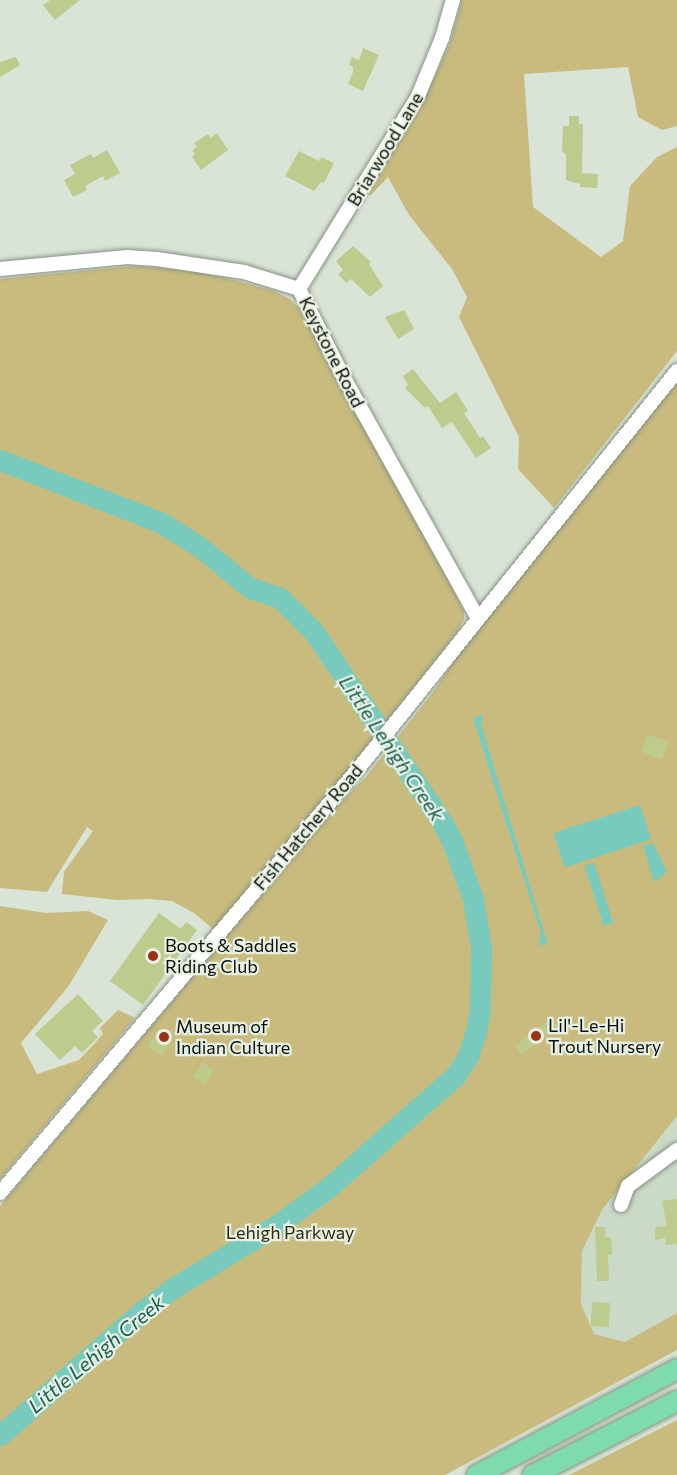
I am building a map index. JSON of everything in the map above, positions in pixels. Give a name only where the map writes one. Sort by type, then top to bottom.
[{"type":"highway","points":[[477,1475],[677,1369]]},
{"type":"highway","points":[[532,1475],[677,1401]]},
{"type":"street","name":"Briarwood Lane","points":[[299,289],[418,96],[442,38],[453,0]]},
{"type":"street","name":"Keystone Road","points":[[0,269],[127,257],[157,259],[244,272],[299,289],[343,376],[477,617]]},
{"type":"street","name":"Fish Hatchery Road","points":[[0,1193],[358,769],[477,617],[677,370]]},
{"type":"street","points":[[621,1205],[628,1186],[677,1150]]},
{"type":"shaded area","points":[[677,1116],[677,1313],[625,1342],[594,1334],[581,1304],[582,1251],[602,1210]]},
{"type":"green space","points":[[462,0],[677,0],[677,126],[662,130],[638,117],[628,67],[524,74],[533,207],[601,257],[623,241],[630,186],[657,157],[677,147],[677,351],[554,508],[518,469],[519,437],[459,317],[467,297],[452,269],[409,215],[388,177],[370,196],[367,192],[424,99],[449,46]]},
{"type":"green space","points":[[133,266],[189,270],[234,280],[274,291],[290,299],[302,311],[437,557],[464,611],[464,619],[458,631],[311,818],[222,923],[213,929],[194,913],[172,901],[117,900],[62,894],[64,872],[93,831],[87,827],[47,892],[0,888],[0,279]]},
{"type":"green space","name":"Lehigh Parkway","points":[[677,377],[677,1116],[602,1210],[582,1251],[581,1304],[594,1334],[625,1342],[677,1313],[677,1350],[445,1475],[0,1475],[0,1206],[335,808],[365,778],[431,695],[484,617]]},
{"type":"green space","points":[[0,906],[46,913],[88,911],[108,920],[68,987],[21,1043],[37,1074],[79,1060],[103,1034],[100,1028],[118,1010],[135,1018],[0,1179]]},
{"type":"green space","points":[[677,1420],[677,1475],[569,1475]]},
{"type":"water","points":[[483,715],[481,724],[547,942],[542,946],[539,943],[541,933],[473,718]]},
{"type":"water","points":[[640,805],[651,839],[565,867],[553,833]]},
{"type":"water","points":[[653,843],[667,872],[654,882],[643,846]]},
{"type":"water","points":[[594,863],[613,923],[604,926],[584,866]]},
{"type":"building","points":[[50,0],[80,0],[55,20],[43,5]]},
{"type":"building","points":[[363,48],[379,55],[363,91],[348,84],[353,72],[353,67],[349,65],[352,57],[359,60]]},
{"type":"building","points":[[16,57],[20,65],[0,77],[0,62]]},
{"type":"building","points":[[569,116],[579,116],[579,124],[583,124],[582,173],[598,174],[597,188],[580,187],[580,184],[566,180],[566,154],[562,151],[563,126],[569,126]]},
{"type":"building","points":[[217,133],[228,150],[201,170],[192,157],[195,154],[192,150],[197,147],[194,143],[208,134],[211,138]]},
{"type":"building","points":[[107,150],[120,173],[105,181],[103,176],[85,186],[87,190],[73,197],[64,180],[75,174],[70,165],[91,154],[93,158]]},
{"type":"building","points":[[299,151],[319,161],[321,157],[334,163],[324,183],[321,182],[314,191],[285,176]]},
{"type":"building","points":[[353,246],[371,262],[369,264],[383,286],[370,297],[351,279],[346,283],[338,274],[343,270],[336,261]]},
{"type":"building","points":[[404,310],[414,329],[398,339],[385,317]]},
{"type":"building","points":[[413,369],[440,403],[456,392],[468,411],[464,413],[480,438],[483,436],[491,448],[476,458],[452,422],[442,428],[428,406],[425,408],[405,388],[408,385],[403,376]]},
{"type":"building","points":[[648,734],[669,742],[662,760],[641,752]]},
{"type":"building","name":"Boots & Saddles Riding Club","points":[[159,913],[181,929],[186,922],[197,930],[143,1005],[110,981]]},
{"type":"building","points":[[78,994],[103,1021],[92,1031],[98,1037],[82,1053],[75,1046],[60,1060],[35,1034]]},
{"type":"building","name":"Lil'-Le-Hi Trout Nursery","points":[[551,1018],[558,1027],[522,1055],[515,1046]]},
{"type":"building","name":"Museum of Indian Culture","points":[[159,1028],[174,1037],[162,1056],[148,1047]]},
{"type":"building","points":[[203,1062],[215,1070],[205,1085],[193,1077]]},
{"type":"building","points":[[677,1199],[677,1244],[666,1245],[665,1238],[655,1240],[655,1227],[667,1226],[662,1201]]},
{"type":"building","points":[[595,1227],[605,1227],[605,1237],[611,1237],[612,1255],[608,1255],[609,1281],[597,1281]]},
{"type":"building","points":[[592,1302],[610,1303],[609,1327],[591,1326]]},
{"type":"waterway","name":"Little Lehigh Creek","points":[[0,460],[160,522],[200,547],[250,588],[280,598],[314,632],[442,822],[452,841],[473,899],[481,946],[480,1009],[476,1031],[467,1058],[456,1075],[329,1187],[277,1225],[173,1288],[140,1313],[0,1435]]},
{"type":"place","name":"Boots & Saddles Riding Club","points":[[153,956]]},
{"type":"place","name":"Lil'-Le-Hi Trout Nursery","points":[[536,1036]]},
{"type":"place","name":"Museum of Indian Culture","points":[[164,1037]]}]
